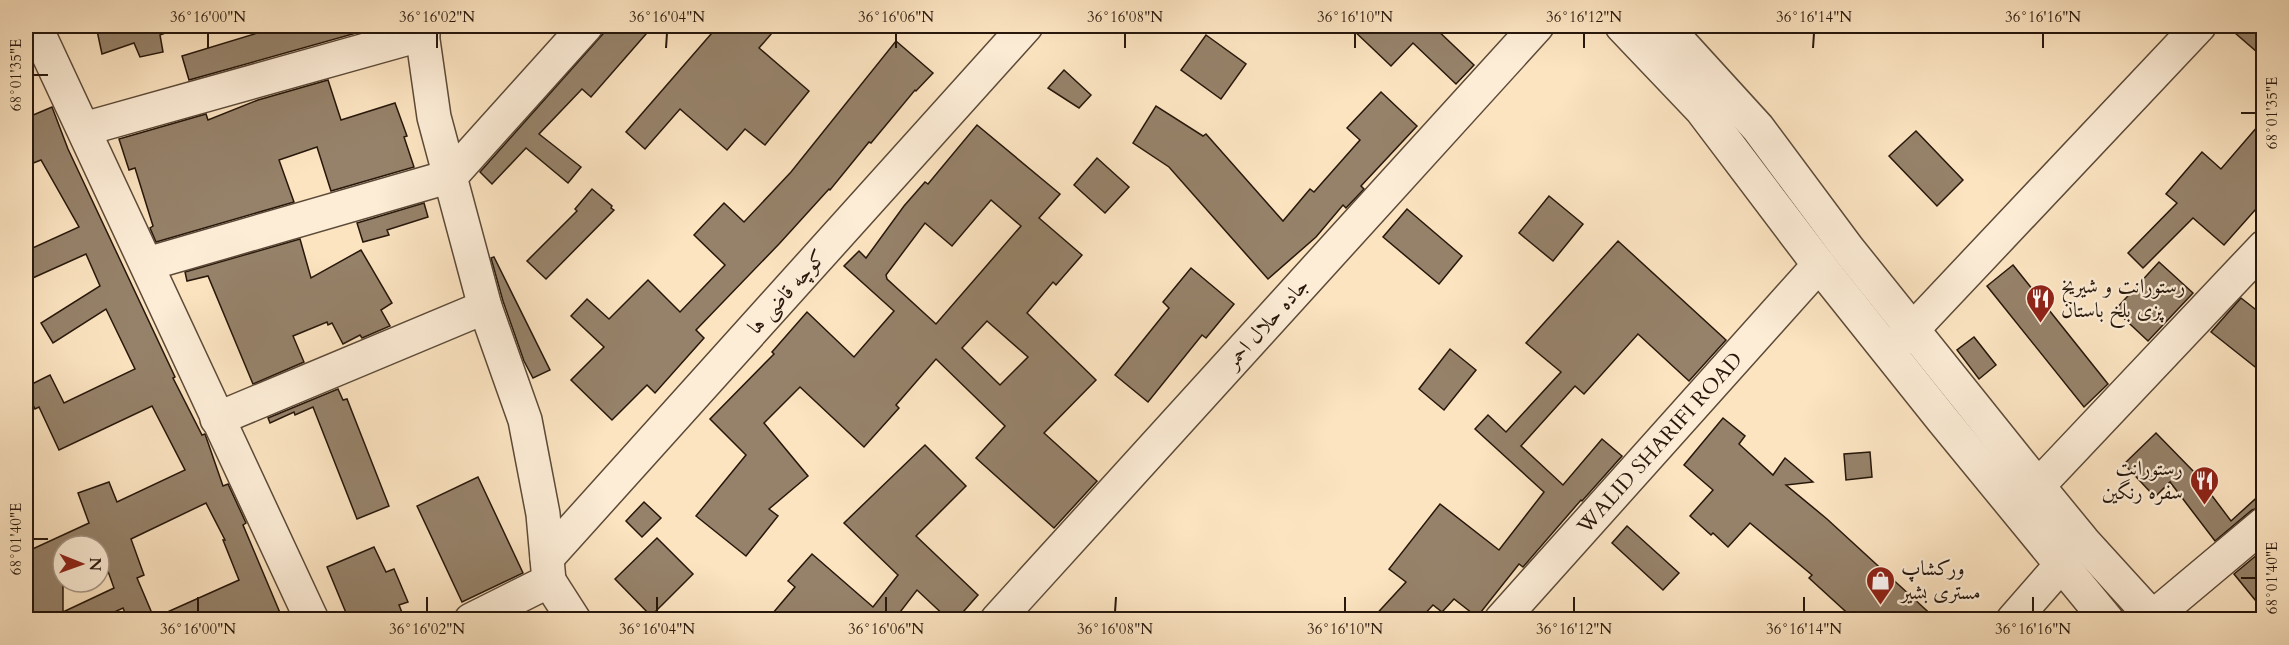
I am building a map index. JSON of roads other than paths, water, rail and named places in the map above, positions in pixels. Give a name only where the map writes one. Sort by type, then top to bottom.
[{"type":"street","points":[[35,26],[312,620]]},
{"type":"street","points":[[147,264],[451,176],[586,26]]},
{"type":"street","name":"کوچه قاضی ها","points":[[548,570],[1026,26]]},
{"type":"street","name":"جاده حلال احمر","points":[[997,620],[1537,26]]},
{"type":"street","points":[[1622,26],[1701,109],[1819,265],[2108,620]]},
{"type":"street","points":[[1665,26],[1758,128],[1848,249],[2038,486],[2083,541],[2154,618],[2264,524]]},
{"type":"street","points":[[1888,351],[1913,329],[2199,26]]},
{"type":"street","points":[[84,129],[422,30],[434,117],[485,307],[525,420],[543,514],[548,570],[574,620]]},
{"type":"street","points":[[2038,486],[2264,247]]},
{"type":"street","name":"WALID SHARIFI ROAD","points":[[1501,620],[1819,265]]},
{"type":"street","points":[[217,419],[485,307]]},
{"type":"street","points":[[2013,620],[2062,564]]},
{"type":"street","points":[[471,620],[548,570]]},
{"type":"place","name":"رستورانت و شیریخ پزی بلخ باستان","points":[[2040,324]]},
{"type":"place","name":"رستورانت سفره رنگین","points":[[2204,506]]},
{"type":"place","name":"ورکشاپ مستری بشیر","points":[[1880,606]]}]
